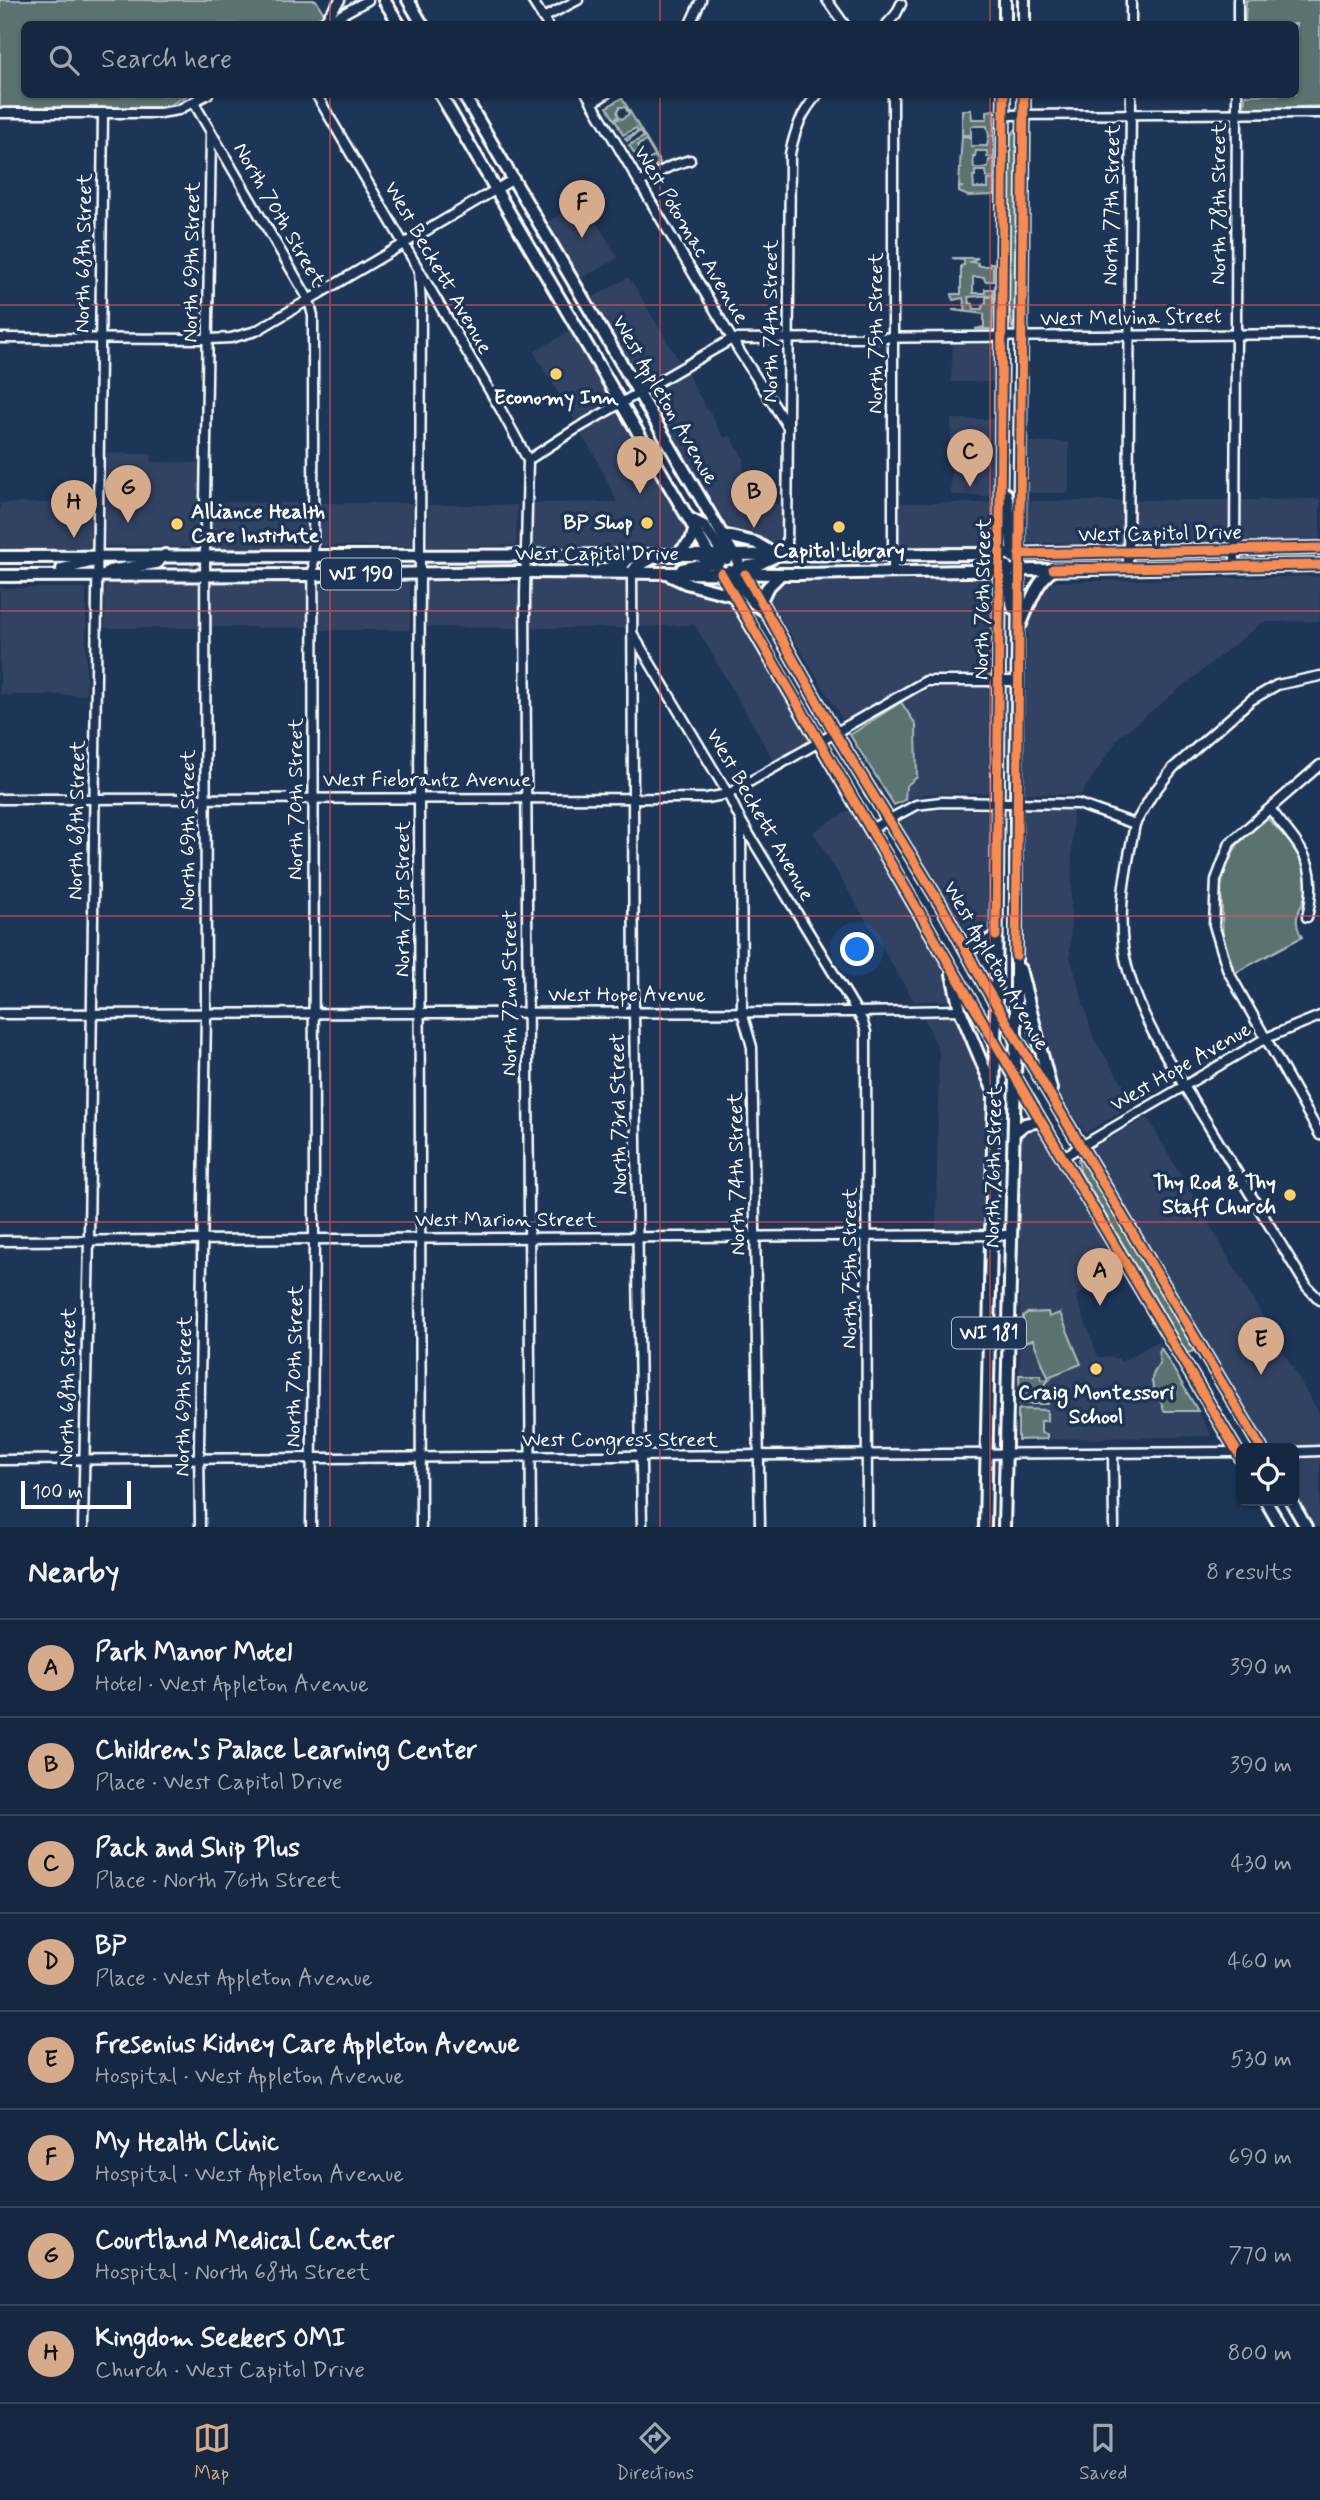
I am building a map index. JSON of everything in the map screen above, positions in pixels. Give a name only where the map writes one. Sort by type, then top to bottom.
[{"type":"main road","points":[[384,0],[397,21]]},
{"type":"main road","points":[[408,0],[420,21]]},
{"type":"main road","points":[[1005,0],[1005,21]]},
{"type":"main road","points":[[1024,0],[1024,21]]},
{"type":"main road","name":"West Appleton Avenue","points":[[442,98],[692,523],[761,601],[835,733],[889,818],[1258,1443]]},
{"type":"main road","name":"West Appleton Avenue","points":[[465,98],[723,535],[722,557],[734,571],[735,596],[1041,1121],[1236,1447]]},
{"type":"main road","name":"North 76th Street","points":[[1004,98],[1001,481],[1010,570]]},
{"type":"main road","name":"North 76th Street","points":[[985,1527],[1000,681],[1010,570],[1021,337],[1024,98]]},
{"type":"main road","points":[[678,554],[691,541],[692,523]]},
{"type":"main road","points":[[723,535],[756,543],[782,555]]},
{"type":"main road","name":"West Capitol Drive","points":[[0,557],[678,554],[722,557],[1320,548]]},
{"type":"main road","points":[[592,573],[624,564],[632,554]]},
{"type":"main road","points":[[632,574],[636,567],[660,554]]},
{"type":"main road","points":[[98,574],[123,567],[156,564],[165,555]]},
{"type":"main road","points":[[767,612],[754,603],[734,571],[782,555]]},
{"type":"main road","points":[[830,572],[833,565],[848,555]]},
{"type":"main road","points":[[44,575],[53,570],[74,568],[91,562],[98,556]]},
{"type":"main road","points":[[669,573],[722,557]]},
{"type":"main road","name":"West Capitol Drive","points":[[0,576],[526,572],[632,574],[734,571],[781,574],[1320,565]]},
{"type":"main road","points":[[1018,626],[1039,585],[1053,569]]},
{"type":"main road","points":[[1010,570],[1013,610],[1018,626]]},
{"type":"main road","points":[[669,573],[686,583],[735,596]]},
{"type":"main road","points":[[761,601],[766,588],[781,574]]},
{"type":"main road","name":"North 76th Street","points":[[1004,1527],[1016,1036],[1018,626]]},
{"type":"main road","points":[[964,944],[981,946],[996,936]]},
{"type":"main road","points":[[1016,956],[1053,1099]]},
{"type":"main road","points":[[950,964],[960,1010],[993,1090]]},
{"type":"main road","points":[[1014,1133],[1025,1124],[1041,1121]]},
{"type":"main road","points":[[1269,1506],[1281,1527]]},
{"type":"main road","points":[[1294,1506],[1306,1527]]},
{"type":"street","points":[[325,21],[340,0]]},
{"type":"street","points":[[329,21],[368,0]]},
{"type":"street","points":[[532,0],[545,21],[578,0]]},
{"type":"street","points":[[693,21],[701,0]]},
{"type":"street","points":[[827,0],[842,21]]},
{"type":"street","points":[[1131,0],[1131,21]]},
{"type":"street","points":[[1238,0],[1238,21]]},
{"type":"street","points":[[890,21],[901,4]]},
{"type":"street","points":[[0,113],[160,113],[177,110],[202,98]]},
{"type":"street","name":"West Beckett Avenue","points":[[318,98],[528,460]]},
{"type":"street","name":"North 74th Street","points":[[782,555],[788,427],[790,154],[795,129],[815,98]]},
{"type":"street","name":"North 75th Street","points":[[893,98],[893,572]]},
{"type":"street","name":"North 77th Street","points":[[1128,568],[1131,98]]},
{"type":"street","name":"North 78th Street","points":[[1236,566],[1237,98]]},
{"type":"street","name":"West Potomac Avenue","points":[[590,99],[732,340],[788,427]]},
{"type":"street","name":"North 70th Street","points":[[194,103],[309,300],[313,316],[314,1240],[311,1527]]},
{"type":"street","points":[[1004,116],[1320,113]]},
{"type":"street","name":"North 68th Street","points":[[83,1527],[103,114]]},
{"type":"street","name":"North 69th Street","points":[[200,1527],[206,1014],[205,555],[211,132]]},
{"type":"street","points":[[639,183],[671,166],[690,160]]},
{"type":"street","points":[[0,338],[209,339],[231,338],[256,331],[512,180]]},
{"type":"street","name":"North 71st Street","points":[[419,271],[422,1527]]},
{"type":"street","name":"West Melvina Street","points":[[732,340],[1320,334]]},
{"type":"street","points":[[528,460],[639,392],[732,340]]},
{"type":"street","name":"North 72nd Street","points":[[528,460],[525,554],[531,1527]]},
{"type":"street","name":"North 73rd Street","points":[[632,574],[634,1012],[642,1527]]},
{"type":"street","name":"West Beckett Avenue","points":[[634,636],[728,794],[741,821],[857,1012]]},
{"type":"street","points":[[1320,676],[1277,685],[1251,700],[1173,768],[1152,795],[1135,824],[1122,890],[1124,946],[1135,992],[1185,1086],[1307,1287],[1320,1300]]},
{"type":"street","points":[[728,794],[926,681],[1017,681]]},
{"type":"street","points":[[1320,765],[1230,843],[1216,880],[1214,925],[1228,971],[1320,1135]]},
{"type":"street","name":"West Fiebrantz Avenue","points":[[0,799],[707,798],[728,794]]},
{"type":"street","points":[[871,829],[916,805],[942,802],[1078,804],[1135,824]]},
{"type":"street","points":[[1271,810],[1314,870],[1314,895],[1307,916]]},
{"type":"street","name":"North 74th Street","points":[[741,821],[742,1012],[752,1047],[760,1527]]},
{"type":"street","name":"West Hope Avenue","points":[[0,1014],[960,1010]]},
{"type":"street","name":"North 75th Street","points":[[857,1012],[864,1023],[868,1044],[867,1527]]},
{"type":"street","name":"West Hope Avenue","points":[[1063,1157],[1266,1038],[1320,1016]]},
{"type":"street","name":"West Marion Street","points":[[0,1241],[1012,1235]]},
{"type":"street","points":[[1299,1452],[1320,1451]]},
{"type":"street","points":[[1113,1454],[1114,1527]]},
{"type":"street","name":"West Congress Street","points":[[0,1460],[1236,1454]]},
{"type":"shaded area","points":[[584,201],[618,258],[580,279],[547,222]]},
{"type":"shaded area","points":[[629,277],[679,361],[679,364],[644,383],[640,381],[591,298]]},
{"type":"shaded area","points":[[569,331],[613,399],[575,421],[534,352]]},
{"type":"shaded area","points":[[990,344],[996,349],[996,382],[951,382],[953,345]]},
{"type":"shaded area","points":[[686,372],[724,438],[730,435],[744,459],[743,469],[761,504],[782,504],[780,542],[733,536],[729,533],[651,400],[652,393]]},
{"type":"shaded area","points":[[621,411],[687,531],[682,545],[677,549],[531,549],[532,503],[617,502],[596,458],[580,433]]},
{"type":"shaded area","points":[[951,419],[996,419],[995,495],[951,495]]},
{"type":"shaded area","points":[[1029,442],[1069,442],[1069,493],[1029,493]]},
{"type":"shaded area","points":[[107,453],[151,454],[152,462],[200,463],[199,547],[105,546]]},
{"type":"shaded area","points":[[1320,499],[1320,542],[1242,543],[1242,500]]},
{"type":"shaded area","points":[[1134,500],[1229,500],[1230,545],[1135,545]]},
{"type":"shaded area","points":[[1025,501],[1122,501],[1122,543],[1025,543]]},
{"type":"shaded area","points":[[210,502],[306,503],[306,549],[209,548]]},
{"type":"shaded area","points":[[0,503],[94,503],[94,553],[0,552]]},
{"type":"shaded area","points":[[320,503],[412,503],[412,546],[321,546]]},
{"type":"shaded area","points":[[902,503],[995,503],[994,542],[988,547],[903,548],[900,544]]},
{"type":"shaded area","points":[[428,505],[517,505],[516,545],[428,547]]},
{"type":"shaded area","points":[[1320,576],[1320,621],[1263,622],[1120,736],[1081,795],[1024,793],[1028,625],[1046,582]]},
{"type":"shaded area","points":[[531,578],[628,579],[627,628],[532,628]]},
{"type":"shaded area","points":[[992,579],[990,673],[929,673],[843,720],[767,596],[776,583]]},
{"type":"shaded area","points":[[105,582],[198,582],[198,628],[105,628]]},
{"type":"shaded area","points":[[210,582],[306,582],[307,628],[212,627]]},
{"type":"shaded area","points":[[426,582],[518,583],[518,628],[425,627]]},
{"type":"shaded area","points":[[638,582],[671,582],[728,597],[812,739],[774,761],[695,625],[638,627]]},
{"type":"shaded area","points":[[319,583],[410,583],[410,630],[320,630]]},
{"type":"shaded area","points":[[0,588],[86,588],[86,695],[0,695]]},
{"type":"shaded area","points":[[989,687],[989,793],[924,794],[905,800],[906,785],[917,777],[916,725],[901,702],[926,689]]},
{"type":"shaded area","points":[[853,808],[910,902],[938,957],[953,1001],[914,1001],[813,832]]},
{"type":"shaded area","points":[[991,810],[988,934],[985,940],[977,943],[969,937],[900,822],[920,811]]},
{"type":"shaded area","points":[[1024,810],[1073,810],[1070,956],[1093,1037],[1135,1103],[1085,1133],[1055,1088],[1022,958]]},
{"type":"shaded area","points":[[958,1015],[986,1088],[983,1227],[936,1229],[939,1051],[923,1016]]},
{"type":"shaded area","points":[[1147,1117],[1320,1415],[1320,1527],[1306,1527],[1296,1506],[1299,1506],[1299,1443],[1258,1443],[1087,1151]]},
{"type":"shaded area","points":[[1034,1126],[1042,1130],[1119,1273],[1076,1296],[1098,1357],[1118,1358],[1121,1362],[1158,1341],[1212,1436],[1018,1440],[1018,1141],[1023,1129]]},
{"type":"green space","points":[[0,0],[316,0],[324,14],[312,21],[21,21],[21,98],[182,98],[166,107],[0,107]]},
{"type":"green space","points":[[1246,0],[1320,0],[1320,106],[1244,109],[1245,98],[1299,98],[1299,21],[1245,21]]},
{"type":"green space","points":[[622,98],[660,163],[645,172],[637,158],[643,155],[647,161],[655,156],[646,141],[638,145],[642,153],[636,156],[629,145],[644,137],[640,131],[627,141],[625,138],[638,132],[636,128],[623,135],[615,120],[629,114],[625,107],[620,107],[617,112],[619,116],[614,119],[607,107]]},
{"type":"green space","points":[[962,110],[971,110],[972,119],[987,119],[987,111],[994,110],[994,135],[991,136],[994,136],[994,158],[987,157],[987,151],[976,151],[973,156],[974,168],[988,168],[989,160],[994,160],[994,178],[987,177],[986,171],[975,171],[973,176],[974,188],[988,188],[988,180],[994,180],[994,195],[968,196],[959,192],[959,188],[963,187],[959,187],[962,136],[971,137],[971,146],[987,146],[989,136],[987,126],[971,126],[971,135],[962,135]]},
{"type":"green space","points":[[1017,128],[1016,320],[1012,328],[1009,305],[1010,142],[1011,135]]},
{"type":"green space","points":[[952,258],[978,258],[970,262],[978,263],[978,266],[990,266],[990,263],[993,263],[993,281],[985,281],[984,277],[973,277],[973,293],[985,293],[985,289],[993,289],[993,295],[968,297],[974,309],[982,309],[986,297],[993,297],[992,329],[975,329],[984,327],[984,314],[952,310],[966,310],[963,298],[953,300],[952,294],[961,294],[961,266],[964,265],[964,260]]},
{"type":"green space","points":[[901,702],[916,725],[917,777],[906,786],[905,800],[894,805],[850,735]]},
{"type":"green space","points":[[1267,818],[1291,844],[1305,867],[1307,893],[1297,920],[1302,937],[1235,973],[1223,940],[1221,886],[1226,867],[1240,840]]},
{"type":"green space","points":[[1081,1158],[1194,1351],[1187,1353],[1080,1171],[1078,1159]]},
{"type":"green space","points":[[1048,1312],[1049,1317],[1060,1313],[1081,1364],[1048,1377],[1033,1340],[1023,1342],[1023,1316],[1027,1313]]},
{"type":"green space","points":[[1161,1348],[1198,1411],[1164,1411],[1152,1383],[1152,1377],[1160,1364]]},
{"type":"green space","points":[[1019,1375],[1040,1375],[1041,1380],[1050,1379],[1045,1384],[1044,1394],[1048,1394],[1048,1404],[1020,1404]]},
{"type":"green space","points":[[1018,1410],[1047,1410],[1047,1421],[1041,1421],[1041,1433],[1047,1434],[1047,1439],[1018,1440]]},
{"type":"cycle path","points":[[996,936],[1004,98]]},
{"type":"cycle path","points":[[1016,956],[1024,98]]},
{"type":"cycle path","points":[[1019,554],[1320,548]]},
{"type":"cycle path","points":[[1053,569],[1320,565]]},
{"type":"cycle path","points":[[721,573],[1236,1450]]},
{"type":"cycle path","points":[[745,574],[835,733],[941,905],[984,984],[1258,1443]]},
{"type":"place","name":"My Health Clinic","points":[[582,238]]},
{"type":"place","name":"Economy Inn","points":[[556,374]]},
{"type":"place","name":"Pack and Ship Plus","points":[[970,487]]},
{"type":"place","name":"BP","points":[[640,494]]},
{"type":"place","name":"Courtland Medical Center","points":[[128,523]]},
{"type":"place","name":"BP Shop","points":[[647,523]]},
{"type":"place","name":"Alliance Health Care Institute","points":[[177,524]]},
{"type":"place","name":"Capitol Library","points":[[839,527]]},
{"type":"place","name":"Children's Palace Learning Center","points":[[754,528]]},
{"type":"place","name":"Kingdom Seekers OMI","points":[[74,538]]},
{"type":"place","name":"Thy Rod & Thy Staff Church","points":[[1290,1195]]},
{"type":"place","name":"Park Manor Motel","points":[[1100,1306]]},
{"type":"place","name":"Craig Montessori School","points":[[1096,1369]]},
{"type":"place","name":"Fresenius Kidney Care Appleton Avenue","points":[[1261,1375]]}]
